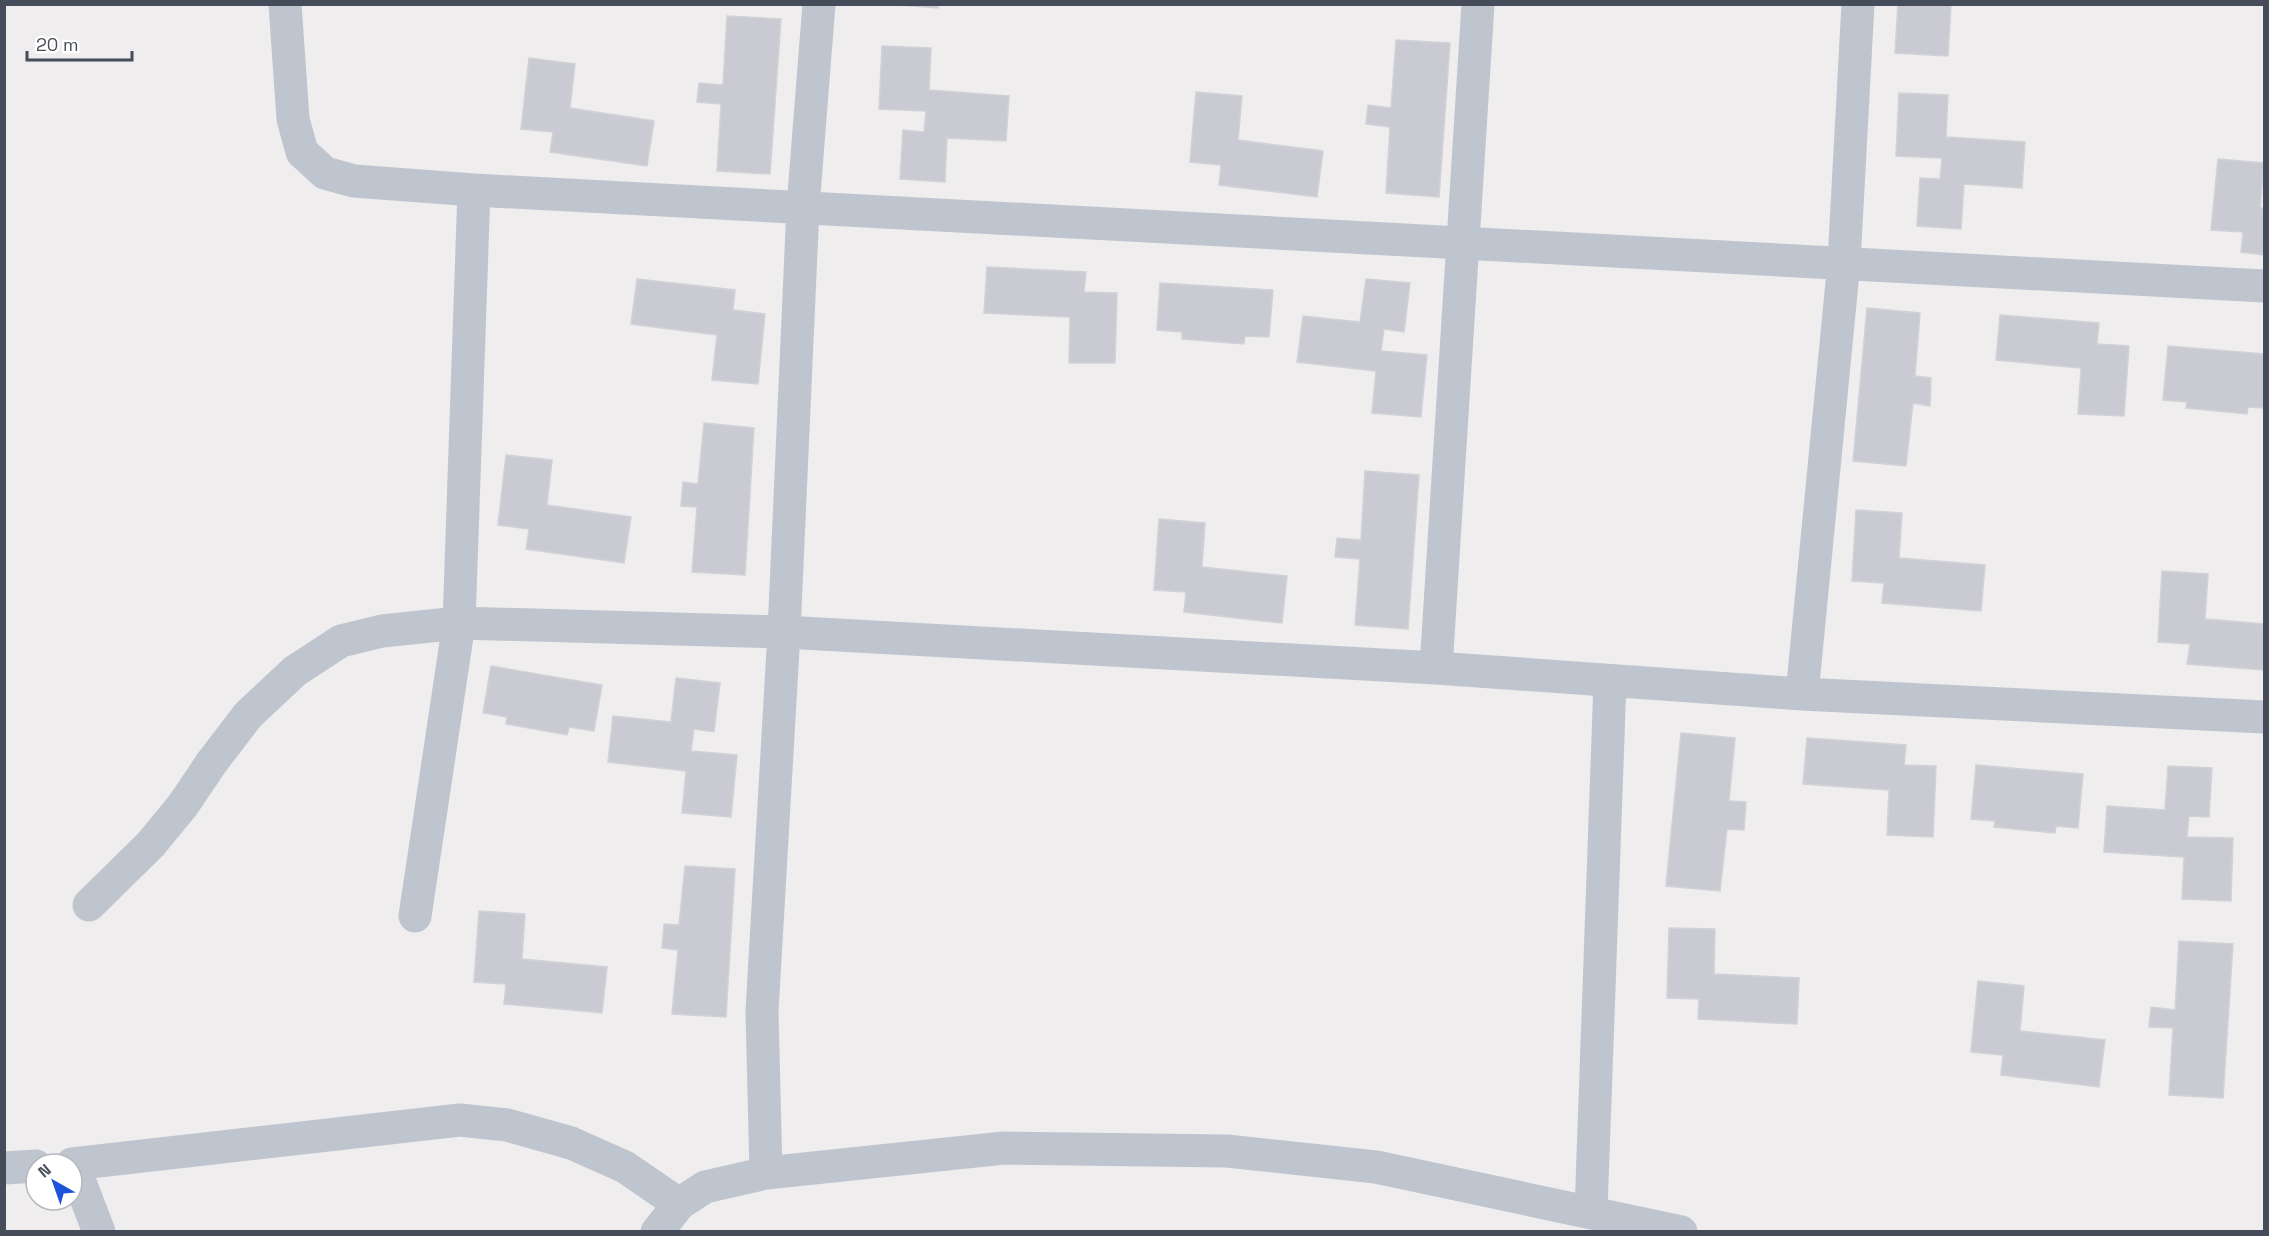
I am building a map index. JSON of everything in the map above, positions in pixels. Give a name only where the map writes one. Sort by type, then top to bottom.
[{"type":"street","points":[[285,4],[293,119],[302,152],[325,173],[354,181],[474,190],[2265,286]]},
{"type":"street","points":[[766,1173],[762,1011],[784,632],[803,207],[819,4]]},
{"type":"street","points":[[1436,668],[1478,4]]},
{"type":"street","points":[[1802,694],[1844,262],[1858,4]]},
{"type":"street","points":[[415,916],[459,623],[474,190]]},
{"type":"street","points":[[89,905],[151,844],[183,805],[212,762],[248,716],[295,671],[341,641],[382,631],[459,623],[784,632],[1436,668],[1802,694],[2265,717]]},
{"type":"street","points":[[1591,1212],[1610,681]]},
{"type":"street","points":[[84,1163],[460,1120],[507,1125],[571,1143],[625,1167],[679,1204]]},
{"type":"street","points":[[657,1232],[679,1204],[705,1187],[766,1173],[1004,1148],[1227,1151],[1376,1167],[1681,1232]]},
{"type":"street","points":[[4,1168],[24,1167]]},
{"type":"street","points":[[84,1193],[99,1232]]},
{"type":"building","points":[[885,4],[938,4],[938,8]]},
{"type":"building","points":[[1898,4],[1951,4],[1948,56],[1895,53]]},
{"type":"building","points":[[727,16],[781,19],[770,174],[717,171],[721,104],[697,102],[699,83],[723,85]]},
{"type":"building","points":[[1396,40],[1450,43],[1439,197],[1386,193],[1390,127],[1366,124],[1368,105],[1391,108]]},
{"type":"building","points":[[882,46],[931,48],[929,90],[1009,96],[1006,141],[947,138],[945,182],[900,179],[903,130],[924,132],[926,111],[879,109]]},
{"type":"building","points":[[529,58],[575,64],[570,108],[654,121],[647,166],[550,152],[553,132],[521,129]]},
{"type":"building","points":[[1196,92],[1242,96],[1238,140],[1323,151],[1317,197],[1219,185],[1221,165],[1190,162]]},
{"type":"building","points":[[1899,93],[1948,95],[1946,137],[2025,142],[2022,188],[1964,184],[1961,229],[1917,226],[1920,178],[1940,179],[1942,158],[1896,156]]},
{"type":"building","points":[[2218,159],[2264,163],[2260,208],[2264,208],[2264,255],[2241,252],[2243,232],[2211,230]]},
{"type":"building","points":[[987,267],[1086,272],[1084,292],[1117,293],[1115,363],[1069,363],[1070,317],[984,313]]},
{"type":"building","points":[[637,279],[735,290],[733,310],[765,314],[758,384],[712,380],[717,335],[631,324]]},
{"type":"building","points":[[1366,279],[1410,283],[1404,332],[1384,329],[1381,351],[1427,355],[1421,417],[1372,413],[1376,371],[1297,362],[1303,316],[1360,322]]},
{"type":"building","points":[[1160,283],[1273,290],[1269,337],[1245,336],[1244,344],[1182,339],[1182,332],[1157,330]]},
{"type":"building","points":[[1867,308],[1920,313],[1915,376],[1931,378],[1930,406],[1913,403],[1906,466],[1853,461]]},
{"type":"building","points":[[2000,315],[2099,323],[2097,344],[2129,346],[2124,416],[2078,414],[2081,368],[1996,360]]},
{"type":"building","points":[[2168,346],[2264,354],[2264,408],[2248,407],[2247,414],[2186,408],[2187,402],[2163,400]]},
{"type":"building","points":[[704,423],[754,428],[745,575],[692,572],[697,507],[681,506],[683,482],[698,484]]},
{"type":"building","points":[[506,455],[552,460],[547,505],[631,517],[624,563],[526,549],[529,529],[498,525]]},
{"type":"building","points":[[1365,471],[1419,475],[1408,629],[1355,625],[1360,559],[1335,557],[1337,538],[1361,540]]},
{"type":"building","points":[[1856,510],[1902,513],[1899,558],[1985,565],[1981,611],[1882,603],[1884,583],[1852,581]]},
{"type":"building","points":[[1159,519],[1205,523],[1202,567],[1287,576],[1282,623],[1184,612],[1186,592],[1154,590]]},
{"type":"building","points":[[2162,571],[2208,574],[2205,619],[2264,624],[2264,670],[2187,664],[2190,644],[2158,642]]},
{"type":"building","points":[[491,666],[602,685],[594,731],[569,727],[567,735],[506,724],[507,717],[483,713]]},
{"type":"building","points":[[676,678],[720,683],[714,732],[694,729],[691,751],[737,755],[731,817],[682,813],[686,771],[608,762],[613,716],[671,722]]},
{"type":"building","points":[[1681,733],[1735,738],[1729,801],[1746,802],[1744,830],[1727,829],[1720,891],[1666,886]]},
{"type":"building","points":[[1807,738],[1906,745],[1904,765],[1936,766],[1933,837],[1887,835],[1889,790],[1803,784]]},
{"type":"building","points":[[1976,765],[2083,774],[2078,828],[2056,826],[2055,833],[1994,827],[1995,821],[1971,819]]},
{"type":"building","points":[[2168,766],[2212,768],[2209,817],[2189,816],[2187,837],[2233,838],[2231,901],[2182,899],[2184,857],[2104,852],[2107,806],[2165,810]]},
{"type":"building","points":[[685,866],[735,869],[726,1017],[672,1014],[678,950],[662,948],[664,924],[679,925]]},
{"type":"building","points":[[479,911],[525,914],[522,959],[607,967],[602,1013],[504,1004],[506,984],[474,982]]},
{"type":"building","points":[[1669,928],[1715,929],[1714,974],[1799,978],[1797,1024],[1698,1019],[1699,999],[1667,998]]},
{"type":"building","points":[[2179,941],[2233,944],[2223,1098],[2169,1095],[2173,1028],[2149,1027],[2151,1007],[2175,1010]]},
{"type":"building","points":[[1978,981],[2024,986],[2020,1031],[2105,1040],[2099,1087],[2001,1075],[2003,1055],[1971,1052]]}]
